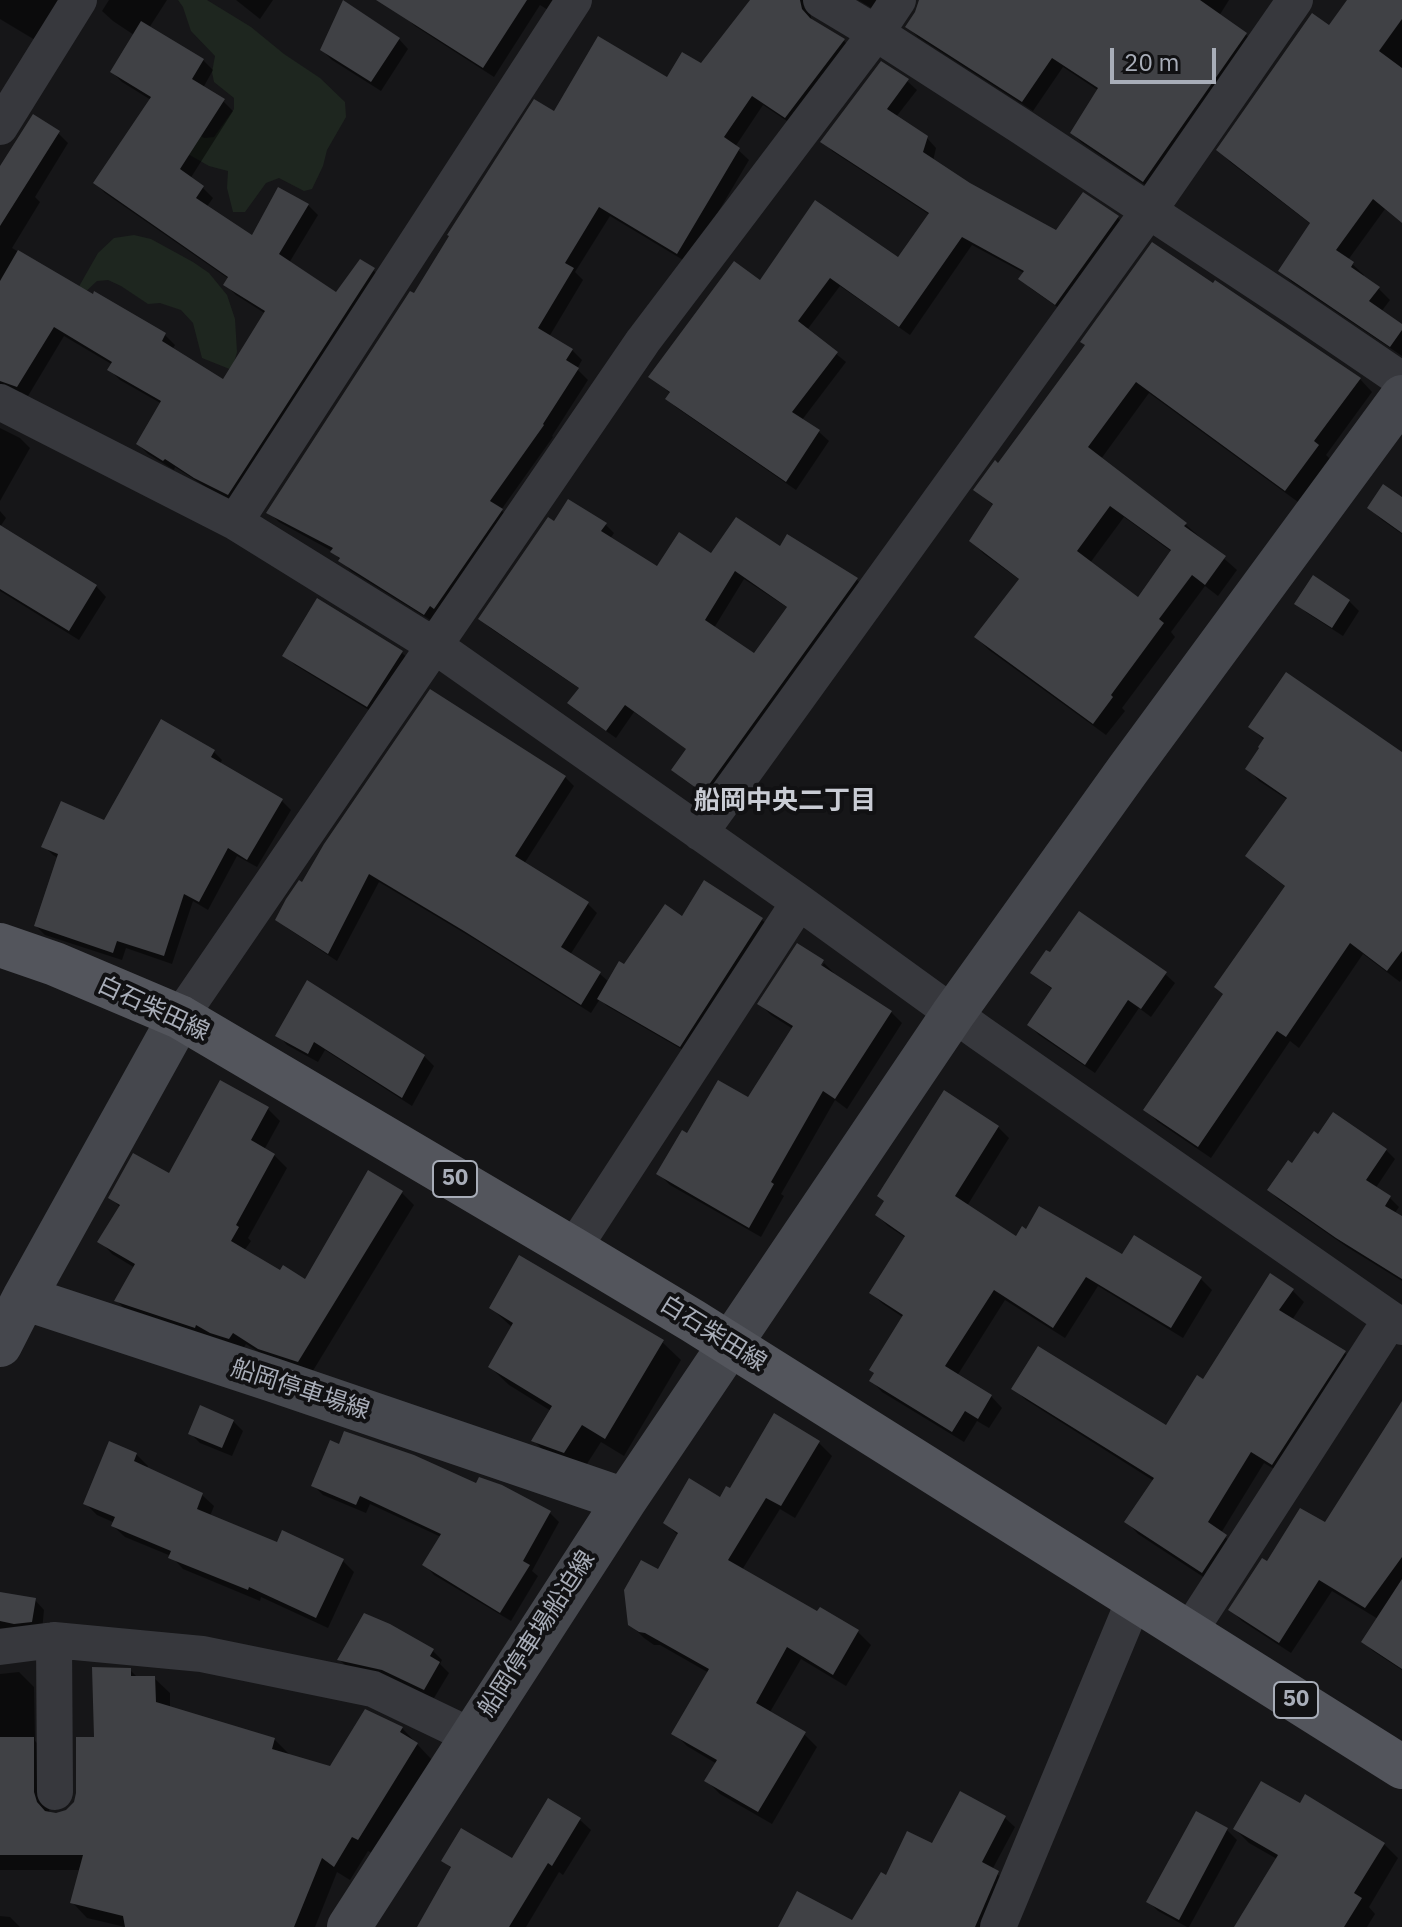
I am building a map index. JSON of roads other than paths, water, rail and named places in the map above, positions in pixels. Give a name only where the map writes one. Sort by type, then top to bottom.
[{"type":"main road","name":"白石柴田線","points":[[0,945],[55,964],[180,1017],[729,1344],[1402,1767]]},
{"type":"street","points":[[0,127],[79,0]]},
{"type":"street","points":[[235,522],[574,0]]},
{"type":"street","points":[[821,0],[876,33],[1402,380]]},
{"type":"street","points":[[0,1345],[12,1294],[180,1017],[643,341],[898,0]]},
{"type":"street","points":[[700,833],[1148,212],[1295,0]]},
{"type":"street","name":"船岡停車場船迫線","points":[[349,1927],[625,1500],[953,1014],[1402,397]]},
{"type":"street","points":[[0,402],[235,522],[435,646],[953,1014],[1397,1323],[1189,1632]]},
{"type":"street","points":[[573,1249],[799,902]]},
{"type":"street","name":"船岡停車場線","points":[[12,1294],[625,1500]]},
{"type":"street","points":[[998,1927],[1135,1598]]},
{"type":"street","points":[[0,1647],[54,1640],[202,1654],[373,1689],[471,1736]]},
{"type":"street","points":[[54,1640],[55,1792]]},
{"type":"district","name":"船岡中央二丁目","points":[[785,801]]}]
